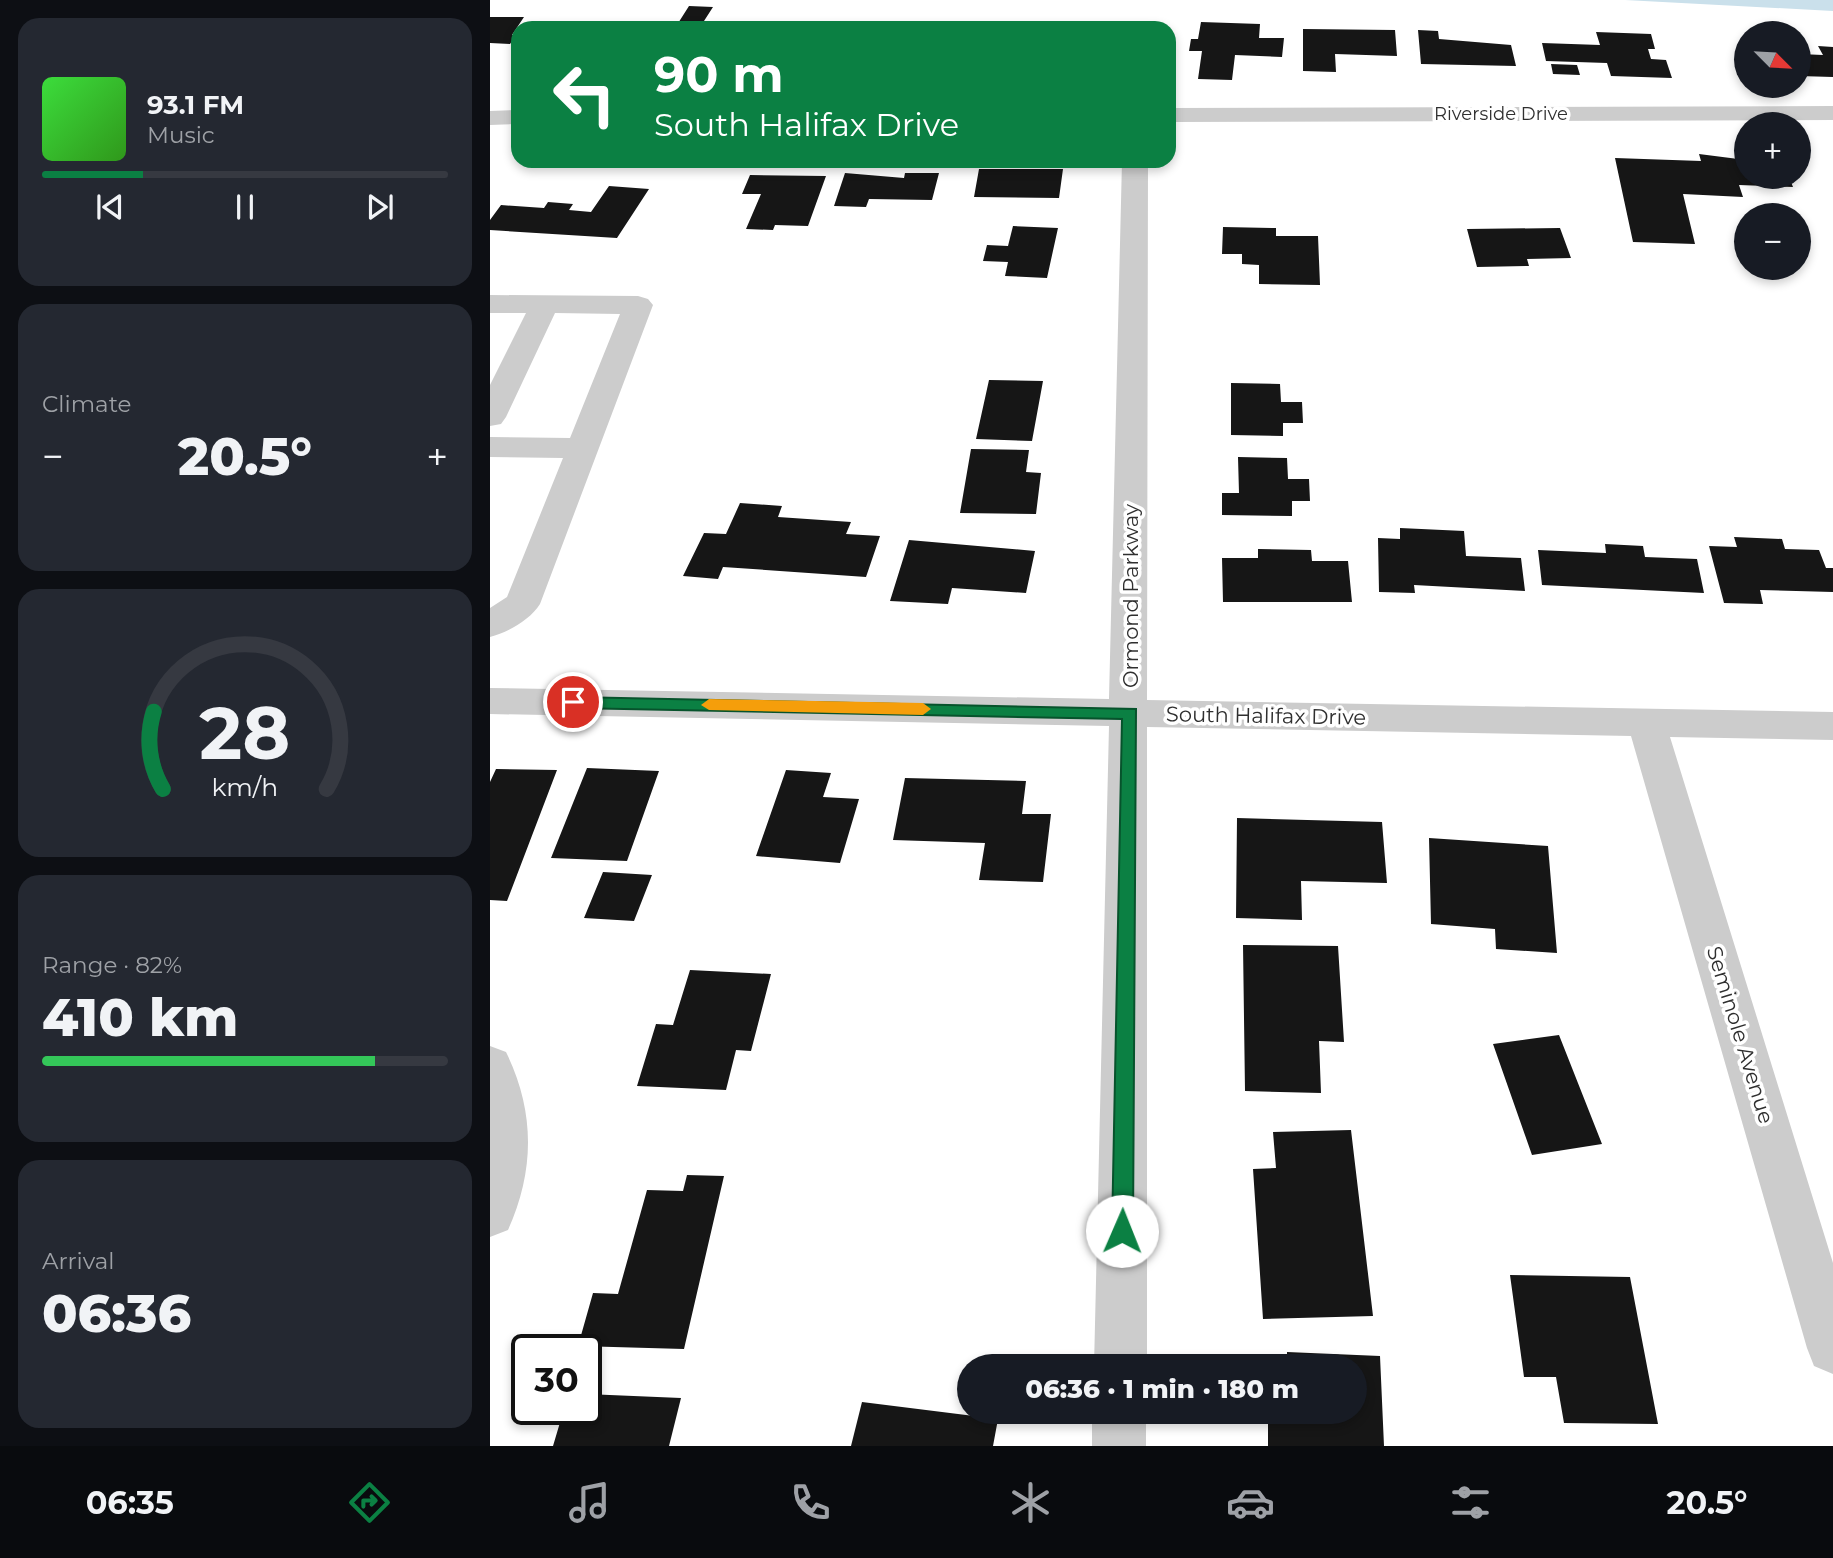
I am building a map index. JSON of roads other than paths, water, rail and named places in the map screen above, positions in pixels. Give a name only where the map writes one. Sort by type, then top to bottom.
[{"type":"street","name":"Riverside Drive","points":[[1176,115],[1833,113]]},
{"type":"street","points":[[490,118],[511,117]]},
{"type":"street","name":"Ormond Parkway","points":[[1120,1354],[1135,168]]},
{"type":"street","points":[[490,304],[638,305],[522,604],[490,625]]},
{"type":"street","points":[[490,417],[545,304]]},
{"type":"street","points":[[490,447],[583,447]]},
{"type":"street","name":"South Halifax Drive","points":[[490,701],[1833,726]]},
{"type":"street","name":"Seminole Avenue","points":[[1646,723],[1821,1264],[1833,1348]]},
{"type":"street","points":[[490,1066],[507,1111],[505,1164],[490,1214]]},
{"type":"street","points":[[1119,1424],[1119,1446]]},
{"type":"water","points":[[1625,0],[1833,0],[1833,11]]}]
